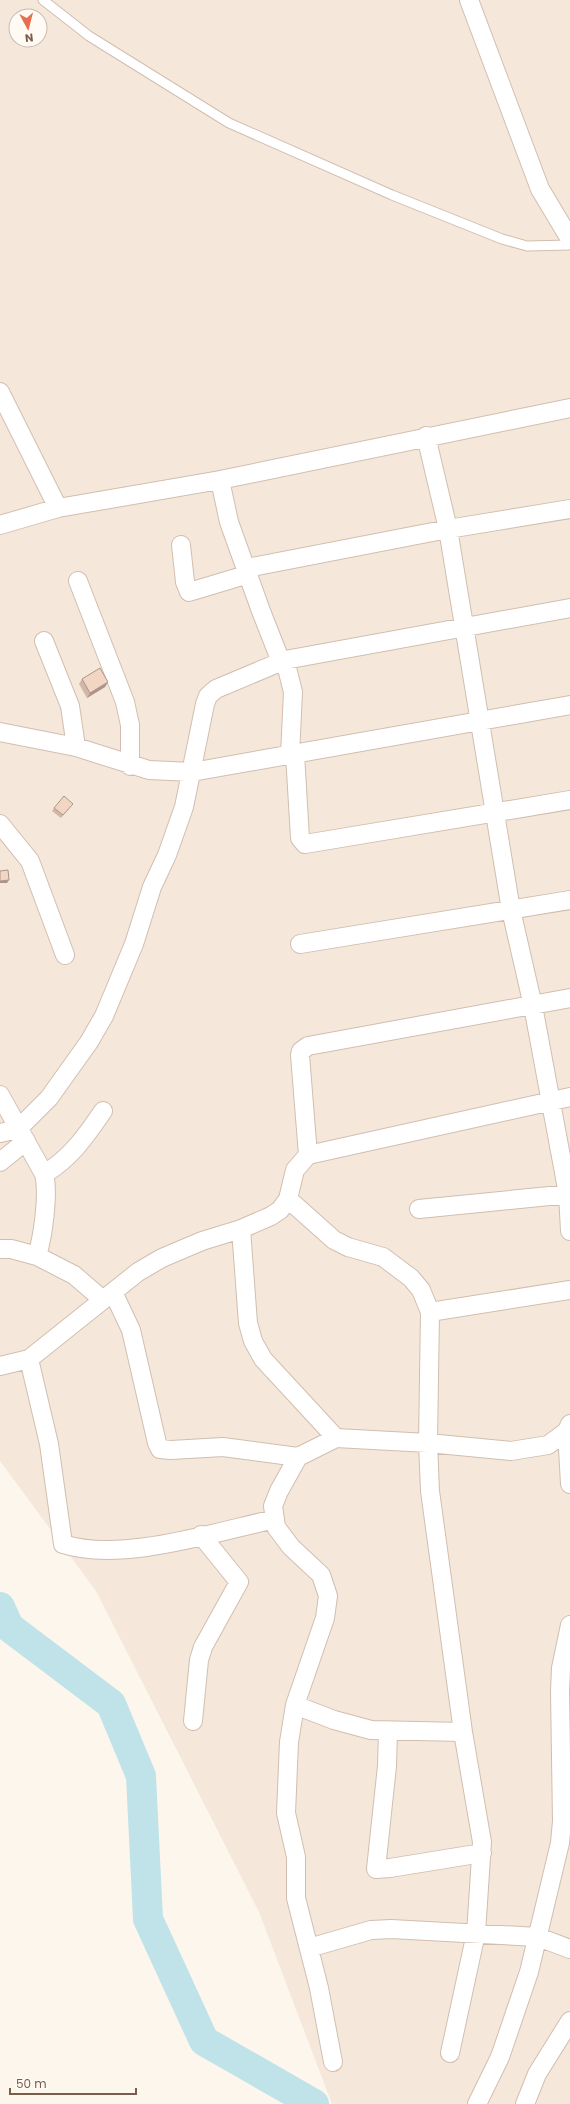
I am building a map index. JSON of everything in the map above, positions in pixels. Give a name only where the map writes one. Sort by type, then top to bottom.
[{"type":"street","points":[[469,0],[540,189],[570,239]]},
{"type":"street","points":[[0,392],[58,508]]},
{"type":"street","points":[[0,525],[58,508],[220,480],[426,436],[570,408]]},
{"type":"street","points":[[426,436],[448,529],[511,910],[532,1006],[569,1194],[570,1231]]},
{"type":"street","points":[[220,480],[229,522],[248,571],[261,611],[283,661],[293,692],[293,754],[300,838],[305,844],[494,814],[570,800]]},
{"type":"street","points":[[181,545],[185,582],[189,592],[248,571],[448,529],[570,509]]},
{"type":"street","points":[[78,581],[125,702],[130,725],[130,766]]},
{"type":"street","points":[[0,1162],[22,1135],[89,1042],[104,1016],[134,944],[152,887],[175,834],[184,807],[208,696],[228,682],[283,661],[570,608]]},
{"type":"street","points":[[44,641],[70,706],[76,748]]},
{"type":"street","points":[[0,732],[76,748],[130,766],[159,772],[192,772],[570,705]]},
{"type":"street","points":[[0,824],[30,861],[65,955]]},
{"type":"street","points":[[300,944],[570,900]]},
{"type":"street","points":[[308,1155],[301,1051],[308,1046],[570,998]]},
{"type":"street","points":[[0,1095],[44,1174],[46,1192],[39,1247],[36,1256]]},
{"type":"street","points":[[0,1366],[29,1359],[138,1272],[162,1258],[202,1241],[241,1229],[271,1216],[280,1210],[288,1199],[295,1170],[308,1155],[570,1097]]},
{"type":"street","points":[[44,1174],[57,1166],[81,1143],[103,1111]]},
{"type":"street","points":[[0,1133],[22,1135]]},
{"type":"street","points":[[419,1209],[569,1194]]},
{"type":"street","points":[[288,1199],[334,1240],[348,1247],[383,1257],[411,1278],[421,1290],[430,1312],[428,1443],[431,1498],[464,1732],[480,1828],[482,1853],[476,1933],[450,2053]]},
{"type":"street","points":[[241,1229],[248,1323],[253,1341],[268,1365],[336,1438]]},
{"type":"street","points":[[0,1249],[11,1249],[36,1256],[74,1275],[108,1296],[131,1330],[157,1443],[160,1449],[171,1450],[223,1447],[298,1457]]},
{"type":"street","points":[[430,1312],[570,1290]]},
{"type":"street","points":[[29,1359],[49,1444],[63,1544],[93,1550],[116,1550],[164,1544],[275,1519]]},
{"type":"street","points":[[333,2062],[325,2014],[296,1898],[296,1857],[286,1813],[289,1742],[295,1705],[325,1618],[328,1596],[321,1575],[291,1547],[276,1527],[273,1506],[278,1491],[298,1457],[336,1438],[428,1443],[511,1451],[548,1445],[568,1427]]},
{"type":"street","points":[[568,1427],[570,1484]]},
{"type":"street","points":[[193,1721],[199,1660],[204,1647],[239,1582],[201,1536]]},
{"type":"street","points":[[477,2104],[502,2050],[519,2005],[538,1937],[560,1843],[562,1821],[560,1691],[562,1668],[570,1625]]},
{"type":"street","points":[[295,1705],[334,1720],[371,1730],[464,1732]]},
{"type":"street","points":[[388,1731],[387,1766],[376,1869],[482,1853]]},
{"type":"street","points":[[309,1948],[370,1930],[391,1929],[538,1937],[570,1949]]},
{"type":"street","points":[[525,2104],[537,2074],[565,2043],[570,2021]]},
{"type":"lane","points":[[43,0],[89,36],[229,123],[392,195],[502,239],[527,246],[570,245]]},
{"type":"shaded area","points":[[0,0],[570,0],[570,2104],[332,2104],[259,1912],[96,1591],[0,1461]]},
{"type":"building","points":[[100,668],[108,682],[90,693],[82,679]]},
{"type":"building","points":[[64,796],[73,804],[63,815],[54,808]]},
{"type":"building","points":[[8,870],[9,880],[0,881],[0,871]]},
{"type":"waterway","points":[[0,1607],[9,1627],[111,1704],[141,1776],[148,1919],[204,2041],[314,2104]]}]
